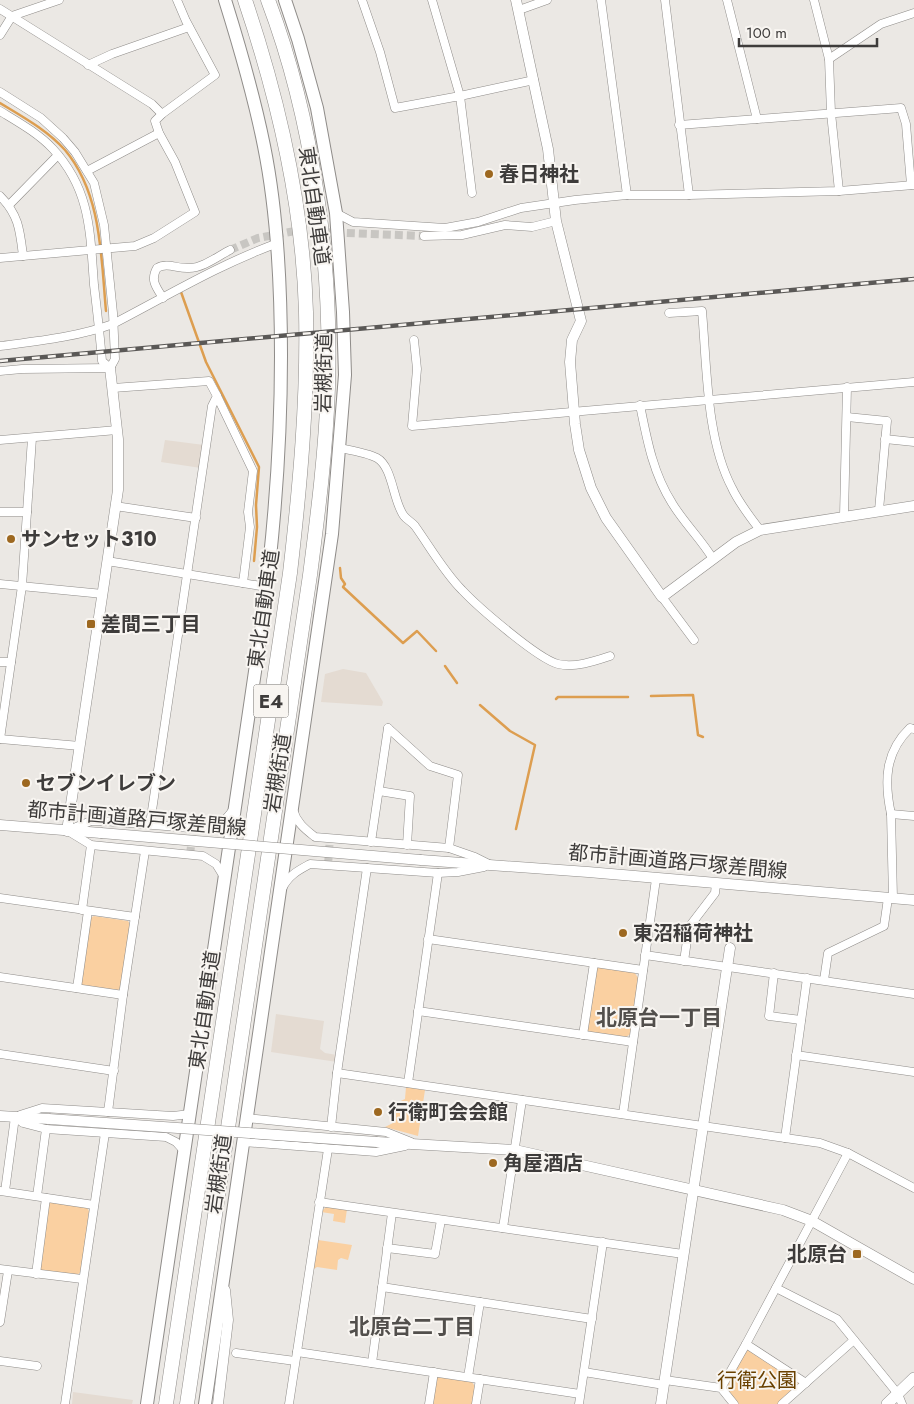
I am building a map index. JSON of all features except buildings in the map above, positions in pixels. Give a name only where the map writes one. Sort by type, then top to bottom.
[{"type":"highway","name":"岩槻街道","points":[[147,1404],[225,882],[267,587],[276,508],[281,415],[281,321],[278,243],[264,147],[245,64],[224,0]]},
{"type":"highway","name":"東北自動車道","points":[[166,1404],[290,572],[305,406],[306,310],[296,200],[277,106],[245,0]]},
{"type":"highway","name":"東北自動車道","points":[[187,1404],[310,575],[325,441],[328,386],[322,237],[314,179],[298,96],[268,0]]},
{"type":"highway","name":"岩槻街道","points":[[205,1404],[332,534],[345,366],[344,312],[336,213],[317,108],[286,0]]},
{"type":"main road","points":[[887,1404],[900,1399],[914,1378]]},
{"type":"street","points":[[0,35],[12,16],[59,0]]},
{"type":"street","points":[[0,258],[135,246],[154,238],[195,212],[175,162],[159,133],[155,121],[215,75],[177,0]]},
{"type":"street","points":[[362,0],[380,52],[394,108],[534,80]]},
{"type":"street","points":[[432,0],[460,96],[472,193]]},
{"type":"street","points":[[547,0],[517,5],[548,149],[556,221],[581,321],[572,340],[570,350],[574,412],[579,450],[584,469],[606,518],[694,640]]},
{"type":"street","points":[[601,0],[627,195]]},
{"type":"street","points":[[665,0],[689,195]]},
{"type":"street","points":[[727,0],[757,119]]},
{"type":"street","points":[[814,0],[829,59],[831,113],[838,191]]},
{"type":"street","points":[[0,10],[152,104],[162,114]]},
{"type":"street","points":[[829,59],[881,24],[914,13]]},
{"type":"street","points":[[88,65],[112,54],[189,27]]},
{"type":"street","points":[[0,92],[41,118],[63,138],[75,152],[94,183],[99,200],[107,249],[113,313],[115,359],[110,368],[119,465],[115,506],[67,831]]},
{"type":"street","points":[[336,213],[353,222],[445,228],[478,222],[521,208],[627,195],[838,191],[913,185],[906,124],[901,108],[679,125]]},
{"type":"street","points":[[0,111],[28,128],[52,148],[73,176],[84,201],[90,227],[102,361],[110,368]]},
{"type":"street","points":[[87,170],[159,133]]},
{"type":"street","points":[[9,205],[58,155]]},
{"type":"street","points":[[0,196],[9,205],[20,228],[23,256]]},
{"type":"street","points":[[424,236],[462,235],[504,225],[532,227],[556,221]]},
{"type":"street","points":[[0,346],[60,338],[113,324],[220,267],[278,243]]},
{"type":"street","points":[[163,298],[153,282],[157,268],[166,266],[198,267],[230,250]]},
{"type":"street","points":[[670,313],[702,311],[714,437],[732,488],[760,530]]},
{"type":"street","points":[[414,340],[416,369],[412,426],[914,382]]},
{"type":"street","points":[[0,371],[110,368]]},
{"type":"street","points":[[112,388],[208,381],[253,471],[248,512],[250,527],[243,583]]},
{"type":"street","points":[[844,516],[847,387]]},
{"type":"street","points":[[150,824],[212,406],[217,396]]},
{"type":"street","points":[[640,406],[650,454],[662,487],[672,504],[713,559]]},
{"type":"street","points":[[847,417],[887,421],[879,510]]},
{"type":"street","points":[[0,440],[117,430]]},
{"type":"street","points":[[32,438],[22,586],[0,739],[80,746]]},
{"type":"street","points":[[885,439],[914,442]]},
{"type":"street","points":[[340,448],[378,458],[385,468],[404,516],[414,523],[431,550],[462,590],[521,641],[547,660],[560,664],[578,664],[610,656]]},
{"type":"street","points":[[115,506],[196,518]]},
{"type":"street","points":[[662,597],[736,542],[760,530],[914,506]]},
{"type":"street","points":[[0,512],[27,512]]},
{"type":"street","points":[[107,562],[267,587]]},
{"type":"street","points":[[0,584],[102,594]]},
{"type":"street","points":[[0,662],[11,662]]},
{"type":"street","points":[[371,842],[388,728],[430,766],[458,775],[449,848]]},
{"type":"street","points":[[824,980],[828,953],[884,926],[891,898],[891,814],[887,781],[890,758],[900,738],[910,728],[914,729]]},
{"type":"street","points":[[379,792],[410,796],[407,845]]},
{"type":"street","points":[[67,831],[91,821],[203,829],[213,828],[225,820],[236,804]]},
{"type":"street","points":[[292,806],[295,818],[302,828],[316,837],[449,848],[491,865]]},
{"type":"street","points":[[891,814],[914,816]]},
{"type":"street","name":"都市計画道路戸塚差間線","points":[[0,825],[914,900]]},
{"type":"street","points":[[67,831],[91,845],[203,856],[216,864],[221,870],[225,882]]},
{"type":"street","points":[[77,988],[91,845]]},
{"type":"street","points":[[108,1112],[123,995],[145,851]]},
{"type":"street","points":[[278,898],[290,877],[310,864],[438,873],[458,872],[491,865]]},
{"type":"street","points":[[331,1127],[367,868]]},
{"type":"street","points":[[408,1083],[438,873]]},
{"type":"street","points":[[623,1114],[656,879]]},
{"type":"street","points":[[684,960],[689,928],[715,893],[716,883]]},
{"type":"street","points":[[0,898],[135,917]]},
{"type":"street","points":[[428,939],[643,970]]},
{"type":"street","points":[[661,1404],[730,948]]},
{"type":"street","points":[[645,955],[914,994]]},
{"type":"street","points":[[583,1035],[594,963]]},
{"type":"street","points":[[774,973],[769,1016],[801,1020]]},
{"type":"street","points":[[0,977],[123,995]]},
{"type":"street","points":[[785,1138],[807,978]]},
{"type":"street","points":[[418,1011],[633,1042]]},
{"type":"street","points":[[0,1054],[114,1071]]},
{"type":"street","points":[[796,1055],[914,1072]]},
{"type":"street","points":[[337,1073],[820,1143],[848,1153],[914,1188]]},
{"type":"street","points":[[503,1228],[522,1100]]},
{"type":"street","points":[[15,1117],[42,1108],[173,1116],[190,1114]]},
{"type":"street","points":[[0,1116],[105,1133],[166,1137],[176,1142],[185,1152]]},
{"type":"street","points":[[15,1117],[2,1191],[94,1205]]},
{"type":"street","points":[[246,1118],[386,1132],[416,1144]]},
{"type":"street","points":[[47,1124],[515,1150],[783,1210],[812,1221],[914,1279]]},
{"type":"street","points":[[37,1196],[47,1124]]},
{"type":"street","points":[[65,1404],[105,1133]]},
{"type":"street","points":[[243,1142],[376,1152],[416,1144]]},
{"type":"street","points":[[289,1404],[328,1149]]},
{"type":"street","points":[[721,1388],[848,1153]]},
{"type":"street","points":[[36,1274],[46,1198]]},
{"type":"street","points":[[319,1202],[683,1254]]},
{"type":"street","points":[[372,1363],[392,1213]]},
{"type":"street","points":[[387,1248],[435,1254],[440,1220]]},
{"type":"street","points":[[579,1404],[603,1242]]},
{"type":"street","points":[[0,1322],[4,1270],[82,1279]]},
{"type":"street","points":[[218,1404],[228,1320],[224,1279]]},
{"type":"street","points":[[382,1287],[592,1319]]},
{"type":"street","points":[[776,1288],[837,1319],[900,1399]]},
{"type":"street","points":[[468,1377],[480,1302]]},
{"type":"street","points":[[141,1404],[148,1362],[159,1325]]},
{"type":"street","points":[[782,1404],[854,1340]]},
{"type":"street","points":[[746,1344],[806,1383]]},
{"type":"street","points":[[297,1352],[580,1394]]},
{"type":"street","points":[[236,1353],[295,1361]]},
{"type":"street","points":[[0,1361],[37,1366]]},
{"type":"street","points":[[429,1404],[434,1372]]},
{"type":"street","points":[[584,1372],[721,1388],[734,1404]]},
{"type":"street","points":[[476,1404],[480,1379]]},
{"type":"shaded area","points":[[165,440],[204,445],[201,468],[161,462]]},
{"type":"shaded area","points":[[343,669],[366,673],[383,702],[382,706],[321,702],[325,674]]},
{"type":"shaded area","points":[[276,1014],[324,1021],[320,1049],[325,1053],[337,1055],[337,1062],[271,1052]]},
{"type":"shaded area","points":[[73,1392],[133,1400],[132,1404],[72,1404]]},
{"type":"green space","points":[[94,916],[128,921],[131,926],[123,986],[118,990],[83,986],[80,982],[89,919]]},
{"type":"green space","points":[[598,967],[634,972],[639,979],[632,1033],[626,1037],[587,1032],[593,971]]},
{"type":"green space","points":[[406,1087],[425,1090],[418,1136],[385,1127],[395,1122],[394,1117],[392,1117],[394,1104],[405,1099]]},
{"type":"green space","points":[[51,1201],[86,1206],[89,1211],[82,1271],[77,1275],[40,1270],[38,1266],[47,1204]]},
{"type":"green space","points":[[327,1206],[347,1209],[345,1223],[333,1221],[334,1214],[321,1212]]},
{"type":"green space","points":[[318,1240],[352,1245],[348,1260],[341,1258],[338,1260],[337,1270],[317,1267],[314,1269]]},
{"type":"green space","name":"行衛公園","points":[[747,1349],[753,1349],[800,1381],[799,1386],[779,1404],[739,1404],[728,1392],[727,1384]]},
{"type":"green space","points":[[438,1377],[472,1382],[476,1388],[473,1404],[430,1404],[434,1380]]},
{"type":"waterway","points":[[0,103],[50,136],[65,150],[77,167],[93,206],[101,248],[106,311]]},
{"type":"waterway","points":[[181,292],[206,362],[259,467],[254,561]]},
{"type":"waterway","points":[[340,568],[341,578],[345,584],[343,587],[403,643],[417,631],[436,651]]},
{"type":"waterway","points":[[445,666],[457,683]]},
{"type":"waterway","points":[[651,696],[693,695],[698,735],[703,737]]},
{"type":"waterway","points":[[556,699],[558,697],[628,697]]},
{"type":"waterway","points":[[480,705],[510,731],[535,745],[516,829]]},
{"type":"tunnel","points":[[230,250],[258,238],[295,231],[424,236]]},
{"type":"tunnel","points":[[190,855],[193,828]]},
{"type":"tunnel","points":[[328,865],[330,838]]},
{"type":"railway","points":[[0,361],[914,279]]},
{"type":"place","name":"春日神社","points":[[489,174]]},
{"type":"place","name":"サンセット310","points":[[11,539]]},
{"type":"place","name":"差間三丁目","points":[[91,624]]},
{"type":"place","name":"セブンイレブン","points":[[26,783]]},
{"type":"place","name":"東沼稲荷神社","points":[[623,933]]},
{"type":"place","name":"行衛町会会館","points":[[378,1112]]},
{"type":"place","name":"角屋酒店","points":[[493,1163]]},
{"type":"place","name":"北原台","points":[[857,1254]]},
{"type":"district","name":"北原台一丁目","points":[[659,1018]]},
{"type":"district","name":"北原台二丁目","points":[[412,1327]]}]
